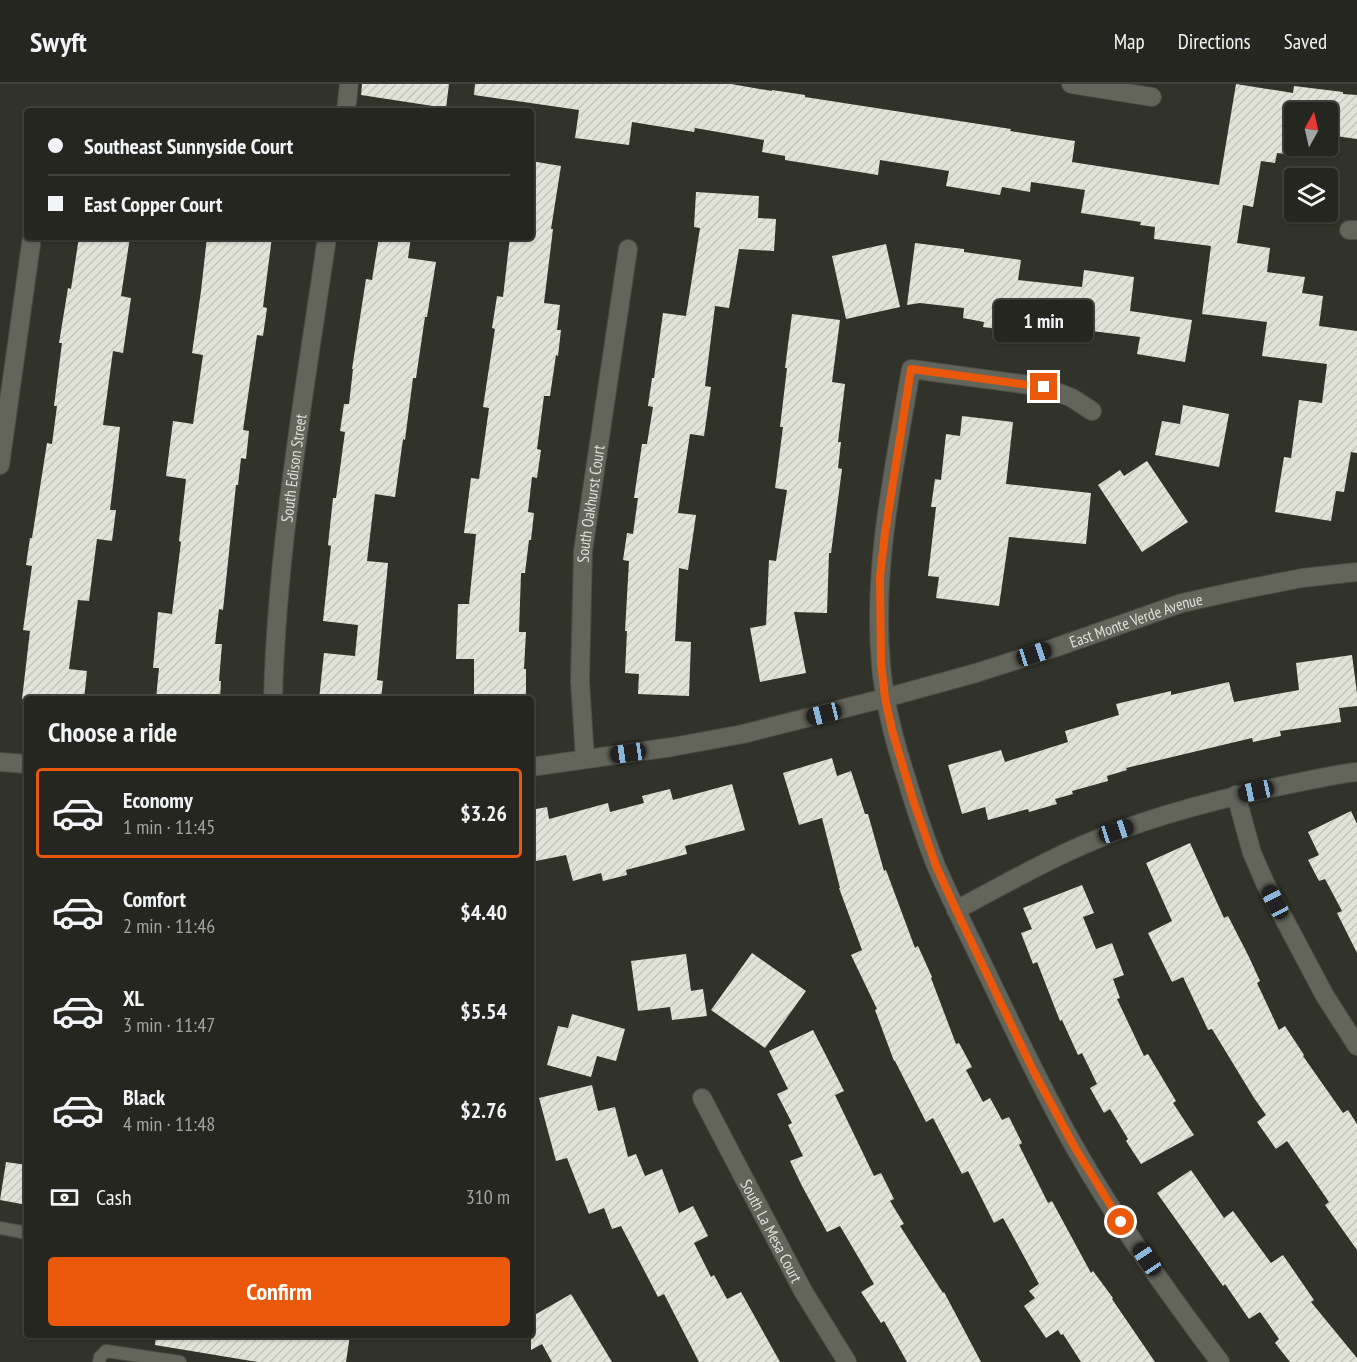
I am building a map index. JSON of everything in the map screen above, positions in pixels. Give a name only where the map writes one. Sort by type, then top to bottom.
[{"type":"street","points":[[346,108],[350,84]]},
{"type":"street","points":[[1071,84],[1152,97]]},
{"type":"street","points":[[0,465],[32,240]]},
{"type":"street","name":"South Edison Street","points":[[273,696],[282,552],[327,240]]},
{"type":"street","name":"South Oakhurst Court","points":[[585,759],[580,681],[583,551],[628,249]]},
{"type":"street","points":[[1092,411],[1072,398],[1044,387],[911,369],[886,521],[880,577],[881,663],[885,698],[913,800],[936,866],[1034,1072],[1075,1148],[1127,1231],[1185,1316],[1221,1362]]},
{"type":"street","name":"East Monte Verde Avenue","points":[[534,767],[672,747],[743,734],[975,673],[1182,603],[1302,578],[1357,572]]},
{"type":"street","points":[[0,762],[24,765]]},
{"type":"street","points":[[956,910],[1034,868],[1116,831],[1236,795],[1357,772]]},
{"type":"street","points":[[1236,795],[1252,853],[1265,883],[1325,996],[1357,1046]]},
{"type":"street","name":"South La Mesa Court","points":[[702,1098],[803,1291],[847,1362]]},
{"type":"lane","points":[[0,1228],[24,1232]]},
{"type":"lane","points":[[99,1362],[100,1357],[106,1351],[180,1362]]},
{"type":"building","points":[[362,84],[449,84],[446,108],[361,95]]},
{"type":"building","points":[[475,84],[731,84],[1075,141],[1072,162],[1219,185],[1236,84],[1293,93],[1294,86],[1357,95],[1357,139],[1338,136],[1338,102],[1284,102],[1284,154],[1277,153],[1275,163],[1261,161],[1253,207],[1243,205],[1237,243],[1270,248],[1267,272],[1305,277],[1302,293],[1323,296],[1319,326],[1357,331],[1357,453],[1351,452],[1344,492],[1336,491],[1331,521],[1275,512],[1284,457],[1291,458],[1299,400],[1322,403],[1327,364],[1262,356],[1267,322],[1202,314],[1211,246],[1154,239],[1155,227],[1140,225],[1141,222],[1081,213],[1085,190],[1031,182],[1030,192],[1002,187],[1000,195],[946,186],[949,171],[880,160],[878,175],[785,160],[785,156],[762,152],[764,140],[695,128],[694,132],[632,122],[629,145],[575,138],[579,110],[474,95]]},
{"type":"building","points":[[534,162],[561,166],[551,229],[553,229],[544,303],[560,305],[557,330],[561,330],[550,396],[544,396],[537,449],[541,450],[537,478],[532,477],[528,512],[534,513],[531,540],[529,540],[525,573],[521,573],[519,632],[526,632],[524,669],[526,669],[526,696],[474,696],[474,659],[456,659],[458,604],[469,604],[476,534],[464,533],[471,478],[479,479],[489,408],[483,407],[495,329],[492,328],[497,296],[503,297],[510,240],[534,240]]},
{"type":"building","points":[[696,192],[759,196],[758,218],[776,219],[774,251],[739,249],[729,308],[715,306],[705,386],[711,387],[704,436],[690,434],[678,513],[696,515],[688,570],[679,568],[675,641],[691,642],[689,696],[638,694],[639,674],[625,673],[629,561],[623,560],[627,533],[633,534],[638,498],[634,498],[642,444],[647,444],[653,407],[648,406],[663,313],[686,316],[700,228],[694,227]]},
{"type":"building","points":[[79,240],[130,240],[121,296],[131,298],[123,353],[113,351],[103,425],[120,427],[110,510],[116,510],[112,541],[97,539],[89,601],[78,600],[69,669],[87,671],[84,696],[24,696],[22,699],[30,631],[23,630],[32,566],[26,565],[47,443],[52,444],[62,343],[59,343],[68,288],[71,289]]},
{"type":"building","points":[[207,240],[272,240],[263,307],[267,308],[263,336],[257,335],[243,430],[249,431],[246,459],[241,458],[238,485],[236,485],[223,610],[219,609],[215,644],[222,644],[220,696],[156,696],[159,668],[153,668],[158,612],[172,614],[186,479],[166,476],[173,421],[193,424],[203,355],[192,353]]},
{"type":"building","points":[[379,240],[411,240],[408,258],[436,262],[416,378],[413,378],[395,497],[375,494],[367,561],[388,563],[377,680],[383,681],[381,696],[319,696],[324,653],[355,656],[358,625],[323,621],[331,546],[328,545],[333,498],[336,498],[345,432],[340,431],[344,404],[349,404],[366,279],[372,280]]},
{"type":"building","points":[[915,243],[964,249],[964,252],[1021,260],[1018,280],[1082,287],[1084,270],[1134,277],[1130,311],[1192,320],[1185,362],[1137,354],[1140,337],[1068,328],[1067,339],[1019,333],[983,327],[984,322],[963,318],[964,308],[920,303],[907,305]]},
{"type":"building","points":[[886,244],[900,307],[846,319],[832,256]]},
{"type":"building","points":[[792,314],[840,320],[832,382],[845,384],[838,442],[841,442],[838,468],[842,469],[831,553],[829,553],[827,613],[794,612],[806,673],[760,682],[750,628],[766,625],[769,560],[776,561],[787,490],[775,488],[783,427],[780,427]]},
{"type":"building","points":[[1183,405],[1229,414],[1219,467],[1155,455],[1162,421],[1180,424]]},
{"type":"building","points":[[962,416],[1013,422],[1006,484],[1091,493],[1086,544],[1009,537],[999,606],[936,598],[939,577],[928,576],[936,507],[931,507],[935,479],[941,480],[946,434],[960,436]]},
{"type":"building","points":[[1147,461],[1188,522],[1142,552],[1098,485],[1120,470],[1124,476]]},
{"type":"building","points":[[1352,655],[1357,706],[1339,708],[1341,722],[1280,731],[1281,736],[1253,742],[1252,738],[1126,768],[1127,770],[1107,776],[1108,781],[1072,791],[1073,794],[1055,799],[1057,804],[1029,812],[1028,809],[988,820],[985,807],[962,814],[948,765],[1001,750],[1005,762],[1068,742],[1065,731],[1119,715],[1116,704],[1171,691],[1171,695],[1229,682],[1234,702],[1299,690],[1296,663]]},
{"type":"building","points":[[832,758],[837,776],[851,771],[865,814],[868,814],[884,871],[886,870],[915,948],[918,946],[932,977],[956,1044],[959,1043],[972,1067],[966,1070],[983,1102],[990,1098],[1002,1120],[1009,1117],[1022,1143],[1019,1145],[1048,1203],[1052,1201],[1091,1273],[1093,1271],[1113,1298],[1155,1362],[1081,1362],[1058,1330],[1046,1338],[1024,1306],[1035,1298],[1029,1291],[1039,1284],[1003,1218],[994,1223],[968,1171],[962,1174],[933,1118],[926,1122],[894,1061],[875,1010],[877,1009],[851,955],[862,950],[839,888],[822,818],[799,825],[783,773]]},
{"type":"building","points":[[732,784],[745,830],[685,846],[687,854],[626,870],[627,875],[603,881],[601,873],[573,881],[566,855],[534,861],[534,809],[547,807],[549,819],[608,803],[610,812],[644,803],[642,796],[670,789],[673,800]]},
{"type":"building","points":[[1351,811],[1357,824],[1357,953],[1337,913],[1342,911],[1325,879],[1319,881],[1308,860],[1319,855],[1308,832]]},
{"type":"building","points":[[1190,843],[1224,918],[1228,916],[1249,957],[1260,981],[1257,983],[1279,1030],[1285,1026],[1343,1113],[1348,1110],[1357,1124],[1357,1250],[1325,1205],[1329,1202],[1287,1141],[1276,1149],[1257,1122],[1266,1115],[1212,1029],[1208,1030],[1183,977],[1172,982],[1148,933],[1172,921],[1146,863]]},
{"type":"building","points":[[1082,885],[1094,913],[1083,917],[1096,949],[1112,943],[1124,975],[1113,979],[1120,998],[1117,999],[1144,1056],[1148,1054],[1176,1101],[1173,1103],[1194,1135],[1141,1164],[1110,1109],[1104,1113],[1090,1088],[1097,1084],[1082,1053],[1078,1055],[1062,1020],[1060,1021],[1037,962],[1033,964],[1021,933],[1032,929],[1023,908]]},
{"type":"building","points":[[752,953],[806,991],[765,1048],[711,1010]]},
{"type":"building","points":[[686,954],[691,991],[703,989],[707,1016],[672,1020],[670,1007],[638,1011],[631,961]]},
{"type":"building","points":[[572,1014],[625,1029],[616,1061],[597,1056],[591,1077],[547,1065],[558,1026],[568,1028]]},
{"type":"building","points":[[813,1030],[844,1091],[835,1095],[874,1176],[881,1173],[894,1199],[890,1201],[904,1224],[900,1226],[944,1292],[981,1362],[907,1362],[884,1321],[881,1323],[861,1292],[874,1284],[840,1226],[827,1232],[802,1186],[790,1161],[803,1156],[788,1125],[792,1123],[777,1094],[788,1089],[769,1051]]},
{"type":"building","points":[[592,1085],[598,1111],[615,1107],[628,1157],[636,1154],[645,1176],[662,1169],[679,1213],[693,1206],[708,1236],[694,1243],[711,1277],[714,1275],[727,1299],[741,1292],[780,1362],[699,1362],[664,1294],[658,1297],[621,1226],[612,1229],[604,1208],[589,1214],[567,1158],[556,1161],[539,1098]]},
{"type":"building","points":[[6,1162],[24,1165],[24,1204],[0,1200]]},
{"type":"building","points":[[1191,1170],[1224,1218],[1233,1211],[1271,1263],[1283,1255],[1314,1300],[1311,1302],[1357,1358],[1357,1362],[1290,1362],[1275,1343],[1279,1339],[1260,1312],[1249,1319],[1157,1193]]},
{"type":"building","points":[[571,1294],[612,1362],[552,1362],[542,1344],[531,1350],[531,1338],[534,1338],[534,1315]]},
{"type":"building","points":[[156,1338],[350,1338],[346,1362],[258,1362],[155,1345]]},
{"type":"route","points":[[1044,387],[911,369],[880,577],[881,663],[892,730],[936,866],[1034,1072],[1075,1148],[1121,1222]]}]
